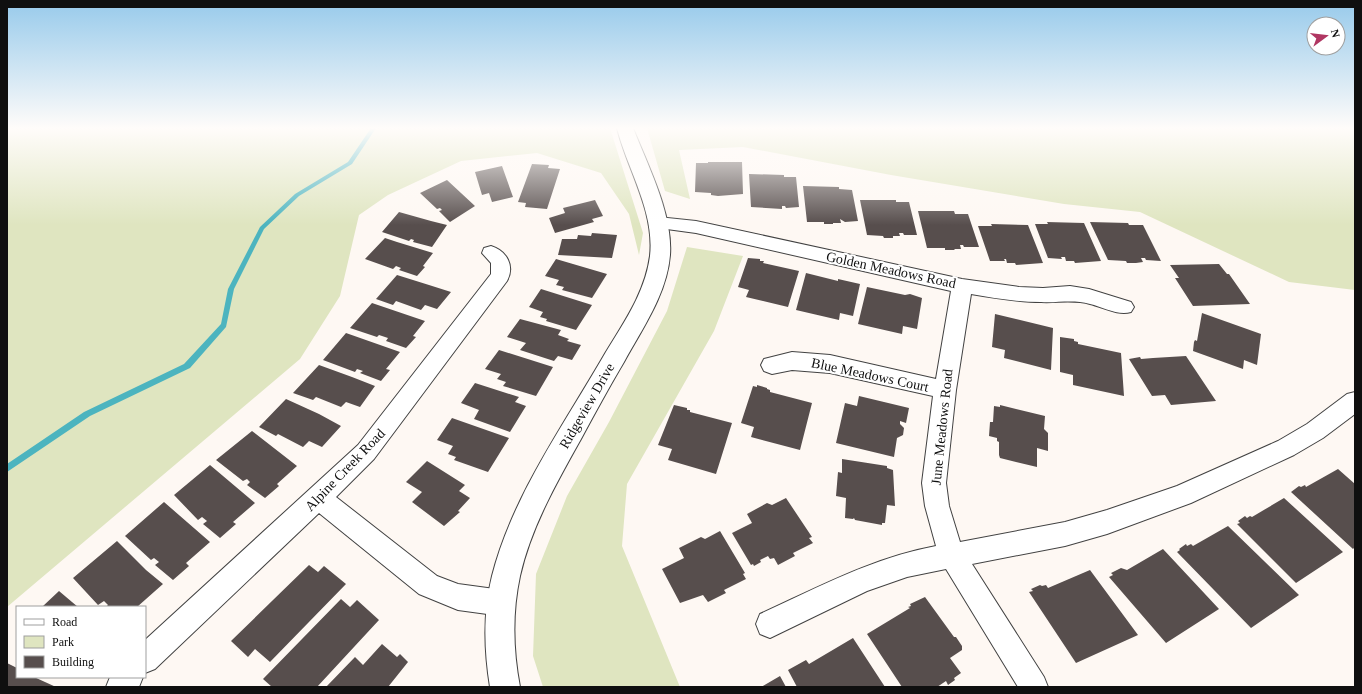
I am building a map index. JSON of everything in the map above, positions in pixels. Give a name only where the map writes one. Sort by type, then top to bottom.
[{"type":"street","name":"Ridgeview Drive","points":[[505,687],[502,672],[500,634],[502,603],[506,575],[523,525],[537,496],[628,335],[653,284],[658,269],[660,241],[658,223],[636,160]]},
{"type":"street","name":"Golden Meadows Road","points":[[658,223],[696,227],[962,286],[1019,294],[1043,295],[1070,293],[1089,296],[1124,307]]},
{"type":"street","name":"Alpine Creek Road","points":[[146,658],[366,452],[500,276],[502,270],[501,264],[497,257],[492,254]]},
{"type":"street","name":"June Meadows Road","points":[[962,286],[945,390],[934,483],[937,506],[943,530],[952,555],[1034,687]]},
{"type":"street","name":"Blue Meadows Court","points":[[772,365],[792,361],[830,364],[945,390]]},
{"type":"street","points":[[770,624],[860,580],[907,564],[1065,534],[1107,522],[1168,500],[1220,479],[1286,448],[1315,431],[1355,401]]},
{"type":"street","points":[[318,498],[428,585],[458,597],[492,603],[502,603]]},
{"type":"street","points":[[120,687],[128,678]]},
{"type":"green space","points":[[7,160],[467,160],[461,161],[388,195],[359,215],[340,296],[300,359],[7,607]]},
{"type":"green space","points":[[561,160],[620,160],[643,233],[639,255],[629,214],[601,173]]},
{"type":"green space","points":[[656,160],[681,160],[690,199],[665,191]]},
{"type":"green space","points":[[814,160],[1355,160],[1355,290],[1289,282],[1140,212],[1064,204]]},
{"type":"green space","points":[[687,247],[743,256],[714,331],[627,484],[622,546],[680,687],[543,687],[533,656],[536,574],[567,496],[609,422],[667,311]]},
{"type":"building","points":[[742,162],[743,194],[718,196],[711,195],[711,193],[695,192],[696,163]]},
{"type":"building","points":[[532,164],[549,165],[548,168],[560,169],[547,209],[525,207],[526,203],[518,202]]},
{"type":"building","points":[[502,166],[513,197],[492,202],[489,193],[482,195],[475,172]]},
{"type":"building","points":[[749,174],[784,175],[784,177],[796,177],[799,207],[786,208],[785,206],[782,206],[782,209],[751,207]]},
{"type":"building","points":[[447,180],[475,206],[450,222],[439,211],[442,210],[440,208],[437,209],[420,193]]},
{"type":"building","points":[[803,186],[839,187],[839,189],[852,190],[858,221],[845,222],[840,219],[841,223],[833,224],[824,224],[824,222],[807,222]]},
{"type":"building","points":[[595,200],[603,216],[592,219],[594,222],[555,233],[549,218],[565,213],[563,208]]},
{"type":"building","points":[[860,200],[896,200],[896,202],[909,202],[917,235],[904,235],[903,233],[899,233],[900,236],[884,238],[883,236],[867,235]]},
{"type":"building","points":[[918,211],[954,211],[955,214],[968,214],[979,247],[964,247],[963,245],[960,245],[961,249],[954,249],[955,250],[945,250],[945,248],[927,248]]},
{"type":"building","points":[[399,212],[447,225],[432,247],[413,242],[414,240],[411,239],[409,241],[382,232]]},
{"type":"building","points":[[1047,222],[1084,223],[1101,261],[1075,263],[1074,261],[1066,261],[1065,257],[1061,257],[1062,259],[1048,258],[1035,224],[1048,224]]},
{"type":"building","points":[[1090,222],[1143,225],[1161,261],[1146,260],[1145,258],[1141,258],[1143,262],[1136,263],[1108,260]]},
{"type":"building","points":[[991,224],[1028,225],[1043,263],[1016,265],[1015,263],[1007,263],[1006,259],[1004,259],[1005,261],[990,261],[978,226],[992,226]]},
{"type":"building","points":[[592,233],[617,235],[612,258],[558,255],[562,239],[577,239],[578,235],[591,236]]},
{"type":"building","points":[[385,238],[433,253],[423,266],[425,267],[417,276],[399,270],[401,268],[396,266],[393,269],[365,259]]},
{"type":"building","points":[[748,258],[760,259],[760,261],[764,261],[763,263],[799,271],[788,307],[746,297],[749,290],[738,287]]},
{"type":"building","points":[[556,259],[607,274],[592,298],[562,290],[564,287],[556,285],[559,280],[545,276]]},
{"type":"building","points":[[1219,264],[1227,274],[1229,274],[1250,304],[1193,306],[1175,278],[1179,278],[1170,265]]},
{"type":"building","points":[[806,273],[838,281],[838,279],[860,284],[853,316],[840,313],[839,320],[796,310]]},
{"type":"building","points":[[397,275],[451,292],[437,309],[425,305],[421,310],[396,301],[393,305],[376,299]]},
{"type":"building","points":[[867,287],[905,295],[910,294],[922,298],[917,329],[903,326],[902,334],[858,324]]},
{"type":"building","points":[[541,289],[592,305],[576,330],[546,321],[547,319],[540,317],[543,312],[529,307]]},
{"type":"building","points":[[372,303],[425,321],[413,336],[416,337],[406,348],[386,341],[388,338],[379,335],[377,337],[350,328]]},
{"type":"building","points":[[1202,313],[1261,334],[1257,365],[1244,360],[1243,369],[1193,351],[1194,342],[1195,340],[1197,341]]},
{"type":"building","points":[[995,314],[1053,328],[1051,370],[1004,358],[1005,350],[992,347]]},
{"type":"building","points":[[520,319],[561,330],[558,335],[569,339],[567,341],[581,345],[572,360],[558,356],[554,361],[520,350],[526,343],[507,337]]},
{"type":"building","points":[[346,333],[400,352],[386,369],[390,370],[381,381],[360,373],[363,371],[357,369],[355,372],[323,360]]},
{"type":"building","points":[[1060,337],[1074,339],[1074,341],[1078,342],[1078,344],[1121,353],[1124,396],[1073,385],[1073,375],[1060,372]]},
{"type":"building","points":[[499,350],[553,367],[536,396],[503,386],[506,382],[497,379],[501,374],[485,369]]},
{"type":"building","points":[[1186,356],[1216,401],[1171,405],[1165,395],[1152,396],[1129,359],[1140,357],[1141,359]]},
{"type":"building","points":[[319,365],[375,386],[360,407],[346,402],[341,407],[316,397],[313,400],[293,393]]},
{"type":"building","points":[[475,383],[519,397],[515,402],[526,406],[510,432],[474,419],[479,410],[461,403]]},
{"type":"building","points":[[757,385],[767,388],[770,392],[812,403],[800,450],[751,437],[754,427],[741,423],[753,386],[757,387]]},
{"type":"building","points":[[859,396],[909,408],[906,423],[900,421],[900,424],[904,428],[903,435],[897,438],[894,457],[836,443],[845,403],[857,406]]},
{"type":"building","points":[[286,399],[341,426],[322,447],[309,441],[303,447],[278,434],[276,436],[259,427]]},
{"type":"building","points":[[674,405],[687,408],[690,412],[732,423],[716,474],[668,460],[672,449],[658,445]]},
{"type":"building","points":[[1000,405],[1045,416],[1044,429],[1048,433],[1048,451],[1037,448],[1037,467],[1000,458],[999,442],[997,441],[997,438],[989,436],[990,422],[993,422],[994,406],[1000,407]]},
{"type":"building","points":[[452,418],[509,438],[488,472],[454,460],[456,457],[448,454],[453,446],[437,440]]},
{"type":"building","points":[[252,431],[297,466],[277,484],[279,486],[265,498],[247,485],[250,482],[247,479],[243,481],[216,460]]},
{"type":"building","points":[[842,459],[887,466],[887,468],[893,470],[895,506],[887,505],[885,523],[882,523],[882,525],[855,520],[854,518],[845,518],[846,498],[836,496],[838,472],[842,473]]},
{"type":"building","points":[[427,461],[465,485],[459,491],[470,498],[458,511],[460,512],[444,526],[412,502],[422,492],[406,482]]},
{"type":"building","points":[[210,465],[255,503],[233,522],[236,524],[220,538],[203,524],[207,521],[202,517],[198,520],[174,495]]},
{"type":"building","points":[[1338,469],[1355,484],[1355,547],[1353,549],[1291,492],[1299,486],[1301,487],[1305,485],[1306,487]]},
{"type":"building","points":[[786,498],[812,537],[809,538],[813,543],[793,553],[795,556],[778,565],[774,558],[770,559],[768,556],[760,560],[761,562],[754,566],[753,564],[751,565],[732,533],[752,523],[747,514],[767,503],[772,505]]},
{"type":"building","points":[[1284,498],[1343,552],[1296,583],[1237,524],[1240,523],[1238,521],[1245,516],[1247,518],[1250,516],[1252,517]]},
{"type":"building","points":[[164,502],[210,542],[186,563],[189,566],[173,580],[155,565],[159,562],[154,558],[151,560],[125,536]]},
{"type":"building","points":[[1228,526],[1299,595],[1251,628],[1177,552],[1186,544],[1187,546],[1191,544],[1193,546]]},
{"type":"building","points":[[720,531],[745,573],[743,574],[746,579],[724,590],[726,593],[708,602],[703,595],[680,603],[662,569],[684,558],[679,548],[701,537],[705,539]]},
{"type":"building","points":[[117,541],[146,570],[163,584],[138,606],[107,606],[108,605],[104,601],[98,605],[73,578]]},
{"type":"building","points":[[1163,549],[1219,609],[1166,643],[1109,577],[1113,575],[1111,573],[1121,568],[1127,570]]},
{"type":"building","points":[[309,565],[318,572],[324,566],[346,584],[270,662],[255,649],[248,657],[231,641]]},
{"type":"building","points":[[1090,570],[1138,635],[1076,663],[1029,592],[1033,591],[1031,589],[1040,585],[1046,585],[1048,588]]},
{"type":"building","points":[[59,591],[77,606],[43,606]]},
{"type":"building","points":[[925,597],[962,646],[962,650],[950,658],[961,673],[948,685],[946,681],[937,687],[902,687],[867,634],[910,608],[908,607],[911,606],[910,604]]},
{"type":"building","points":[[341,599],[350,607],[357,600],[379,620],[317,687],[272,687],[263,679]]},
{"type":"building","points":[[853,638],[885,687],[797,687],[788,670],[806,660],[809,664]]},
{"type":"building","points":[[382,644],[397,657],[400,654],[408,662],[388,687],[326,687],[355,657],[363,665]]},
{"type":"building","points":[[7,663],[16,668],[16,678],[36,678],[56,687],[7,687]]},
{"type":"building","points":[[780,676],[786,687],[761,687]]},
{"type":"waterway","points":[[7,468],[87,414],[187,366],[224,325],[231,289],[262,228],[297,195],[350,163],[352,160]]}]
